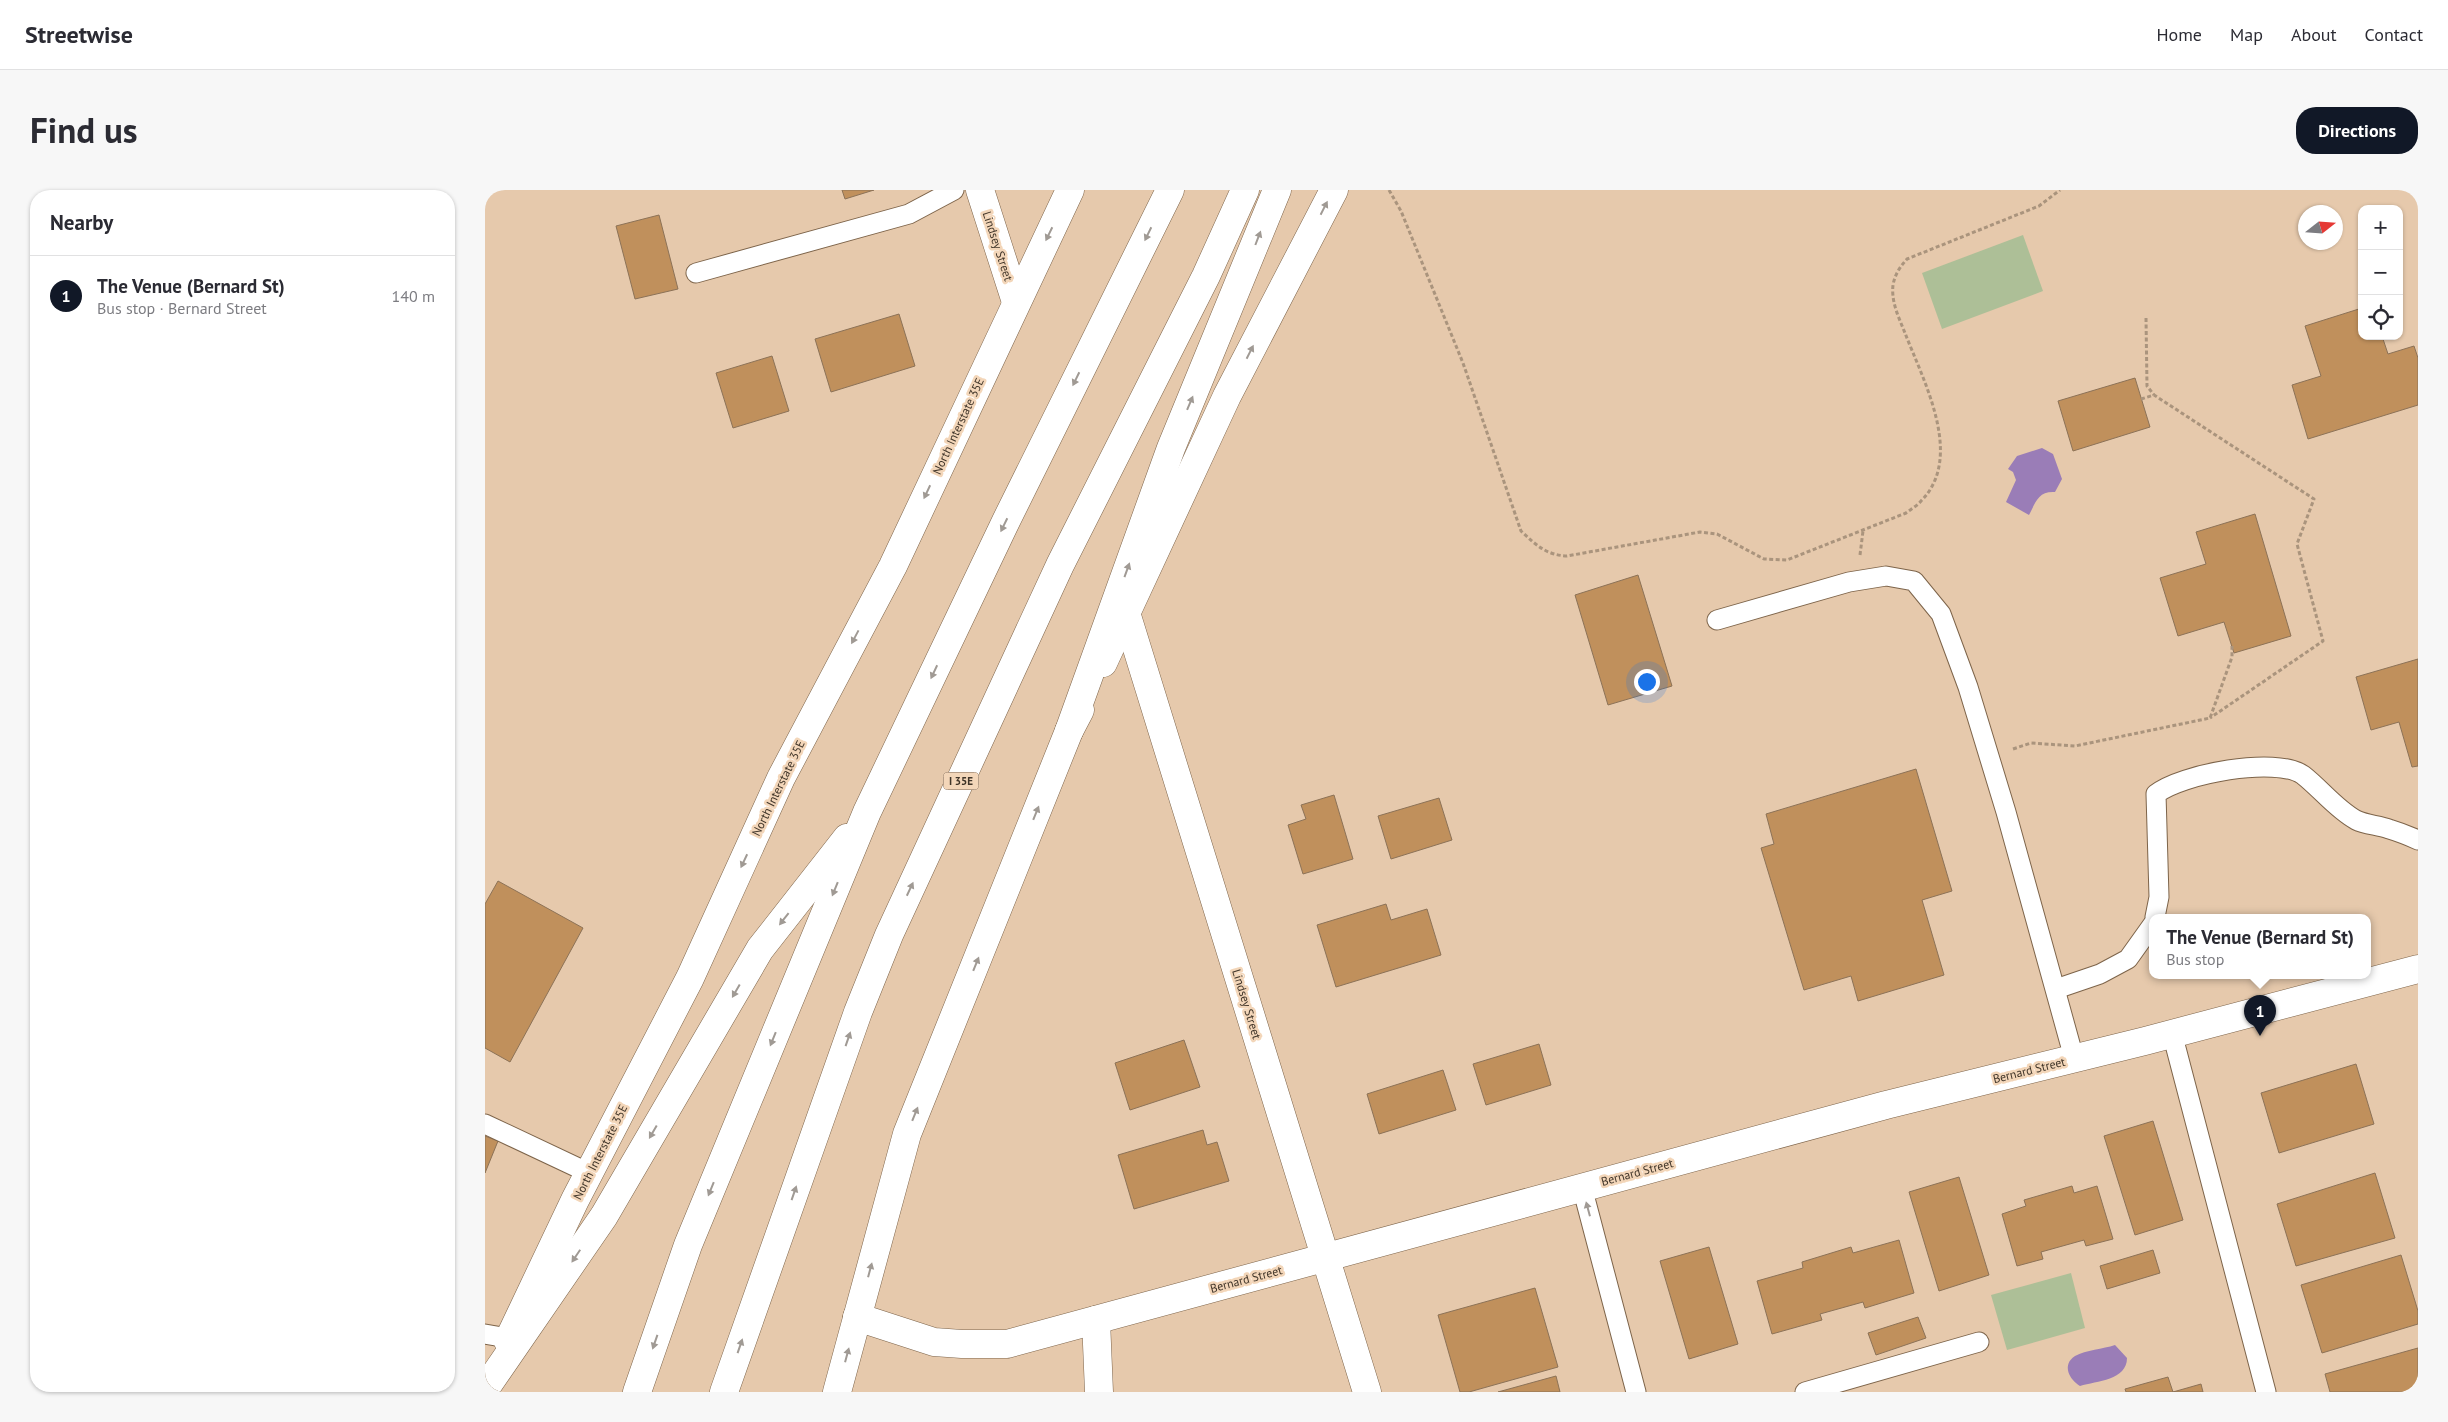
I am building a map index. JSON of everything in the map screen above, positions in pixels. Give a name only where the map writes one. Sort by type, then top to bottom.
[{"type":"main road","name":"Lindsey Street","points":[[980,190],[1016,302]]},
{"type":"main road","name":"North Interstate 35E","points":[[504,1337],[690,978],[781,778],[893,566],[1070,190]]},
{"type":"main road","points":[[637,1392],[688,1245],[867,812],[1006,521],[1170,190]]},
{"type":"main road","name":"I 35E","points":[[724,1392],[858,1012],[889,935],[1060,565],[1206,276],[1245,190]]},
{"type":"main road","points":[[837,1392],[907,1134],[1069,731],[1171,448],[1277,190]]},
{"type":"main road","points":[[1069,731],[1127,616],[1227,396],[1333,190]]},
{"type":"main road","name":"Lindsey Street","points":[[1127,616],[1367,1392]]},
{"type":"main road","points":[[485,1388],[504,1337],[604,1216],[760,949],[867,812]]},
{"type":"main road","name":"Bernard Street","points":[[857,1317],[934,1342],[1007,1344],[1582,1186],[1886,1105],[2418,969]]},
{"type":"main road","points":[[1095,1320],[1099,1392]]},
{"type":"lane","points":[[696,274],[909,214],[954,190]]},
{"type":"lane","points":[[1717,620],[1849,582],[1886,576],[1914,581],[1941,614],[1968,687],[1989,756],[2075,1058]]},
{"type":"lane","points":[[2156,914],[2159,897],[2157,794],[2166,786],[2194,776],[2263,766],[2285,769],[2302,774],[2325,796],[2356,820],[2389,828],[2418,840]]},
{"type":"lane","points":[[2056,989],[2101,974],[2128,959],[2149,930]]},
{"type":"lane","points":[[2172,1033],[2266,1392]]},
{"type":"lane","points":[[485,1124],[589,1173]]},
{"type":"lane","points":[[1582,1186],[1636,1392]]},
{"type":"lane","points":[[1805,1392],[1979,1342]]},
{"type":"path","points":[[1389,190],[1401,211],[1463,363],[1521,531],[1538,547],[1552,555],[1567,556],[1700,532],[1717,534],[1765,559],[1787,560],[1906,513],[1922,501],[1935,480],[1941,432],[1932,402],[1895,307],[1893,286],[1898,270],[1907,258],[2039,206],[2060,190]]},
{"type":"path","points":[[1989,756],[2031,743],[2075,746],[2210,718],[2323,641],[2297,544],[2314,499],[2154,395],[2147,386],[2146,318]]},
{"type":"path","points":[[2141,399],[2154,395]]},
{"type":"path","points":[[2210,718],[2231,657],[2232,646]]},
{"type":"green space","points":[[2023,235],[2043,291],[1942,329],[1922,273]]},
{"type":"green space","points":[[2071,1273],[2085,1328],[2007,1350],[1991,1295]]},
{"type":"shaded area","points":[[2042,448],[2053,454],[2062,479],[2055,492],[2045,493],[2038,498],[2029,515],[2006,502],[2016,480],[2013,472],[2008,469],[2017,456]]},
{"type":"shaded area","points":[[2115,1345],[2127,1358],[2126,1365],[2122,1371],[2102,1381],[2080,1386],[2073,1380],[2070,1376],[2068,1364],[2075,1356]]},
{"type":"building","points":[[842,190],[874,190],[845,199]]},
{"type":"building","points":[[659,215],[678,289],[635,299],[616,226]]},
{"type":"building","points":[[2358,309],[2358,340],[2383,340],[2388,354],[2414,346],[2418,358],[2418,405],[2308,439],[2292,385],[2321,376],[2305,326]]},
{"type":"building","points":[[899,314],[915,366],[831,392],[815,339]]},
{"type":"building","points":[[772,356],[789,411],[733,428],[716,373]]},
{"type":"building","points":[[2135,378],[2150,427],[2073,451],[2058,401]]},
{"type":"building","points":[[2255,514],[2291,636],[2234,653],[2224,622],[2178,636],[2160,578],[2206,564],[2196,532]]},
{"type":"building","points":[[1638,575],[1672,686],[1608,705],[1575,595]]},
{"type":"building","points":[[2418,659],[2418,766],[2412,767],[2399,722],[2371,730],[2356,677]]},
{"type":"building","points":[[1916,769],[1952,891],[1922,900],[1944,975],[1858,1001],[1851,976],[1804,990],[1761,848],[1774,844],[1766,814]]},
{"type":"building","points":[[1334,795],[1353,859],[1303,874],[1288,825],[1306,819],[1301,805]]},
{"type":"building","points":[[1439,798],[1452,840],[1391,859],[1378,816]]},
{"type":"building","points":[[498,881],[583,928],[510,1062],[485,1048],[485,904]]},
{"type":"building","points":[[1386,904],[1391,920],[1427,909],[1441,955],[1336,987],[1317,925]]},
{"type":"building","points":[[1184,1040],[1200,1087],[1130,1110],[1115,1063]]},
{"type":"building","points":[[1539,1044],[1551,1085],[1486,1105],[1473,1064]]},
{"type":"building","points":[[2356,1064],[2374,1124],[2279,1153],[2261,1093]]},
{"type":"building","points":[[1443,1070],[1456,1110],[1379,1134],[1367,1094]]},
{"type":"building","points":[[2153,1121],[2183,1220],[2135,1235],[2104,1136]]},
{"type":"building","points":[[1203,1130],[1207,1145],[1217,1142],[1229,1181],[1134,1209],[1118,1155]]},
{"type":"building","points":[[485,1136],[498,1141],[485,1173]]},
{"type":"building","points":[[2375,1173],[2395,1238],[2296,1266],[2277,1204]]},
{"type":"building","points":[[1959,1177],[1989,1275],[1939,1291],[1909,1192]]},
{"type":"building","points":[[2072,1186],[2074,1193],[2097,1186],[2113,1239],[2086,1246],[2084,1240],[2041,1252],[2043,1259],[2017,1266],[2002,1214],[2026,1206],[2024,1200]]},
{"type":"building","points":[[1899,1240],[1914,1293],[1865,1308],[1863,1302],[1820,1314],[1822,1320],[1772,1334],[1757,1281],[1803,1268],[1802,1262],[1851,1247],[1853,1253]]},
{"type":"building","points":[[1709,1247],[1738,1344],[1689,1359],[1660,1261]]},
{"type":"building","points":[[2153,1250],[2160,1273],[2107,1289],[2100,1266]]},
{"type":"building","points":[[2401,1255],[2418,1311],[2418,1324],[2322,1353],[2301,1285]]},
{"type":"building","points":[[1535,1288],[1558,1367],[1469,1392],[1460,1392],[1438,1315]]},
{"type":"building","points":[[1918,1317],[1926,1338],[1876,1355],[1868,1333]]},
{"type":"building","points":[[2418,1348],[2418,1392],[2330,1392],[2325,1374]]},
{"type":"building","points":[[1556,1376],[1560,1392],[1498,1392]]},
{"type":"building","points":[[2168,1377],[2173,1392],[2126,1392],[2125,1389]]},
{"type":"building","points":[[2201,1384],[2203,1392],[2173,1392]]},
{"type":"place","name":"The Venue (Bernard St)","points":[[2260,1036]]}]
